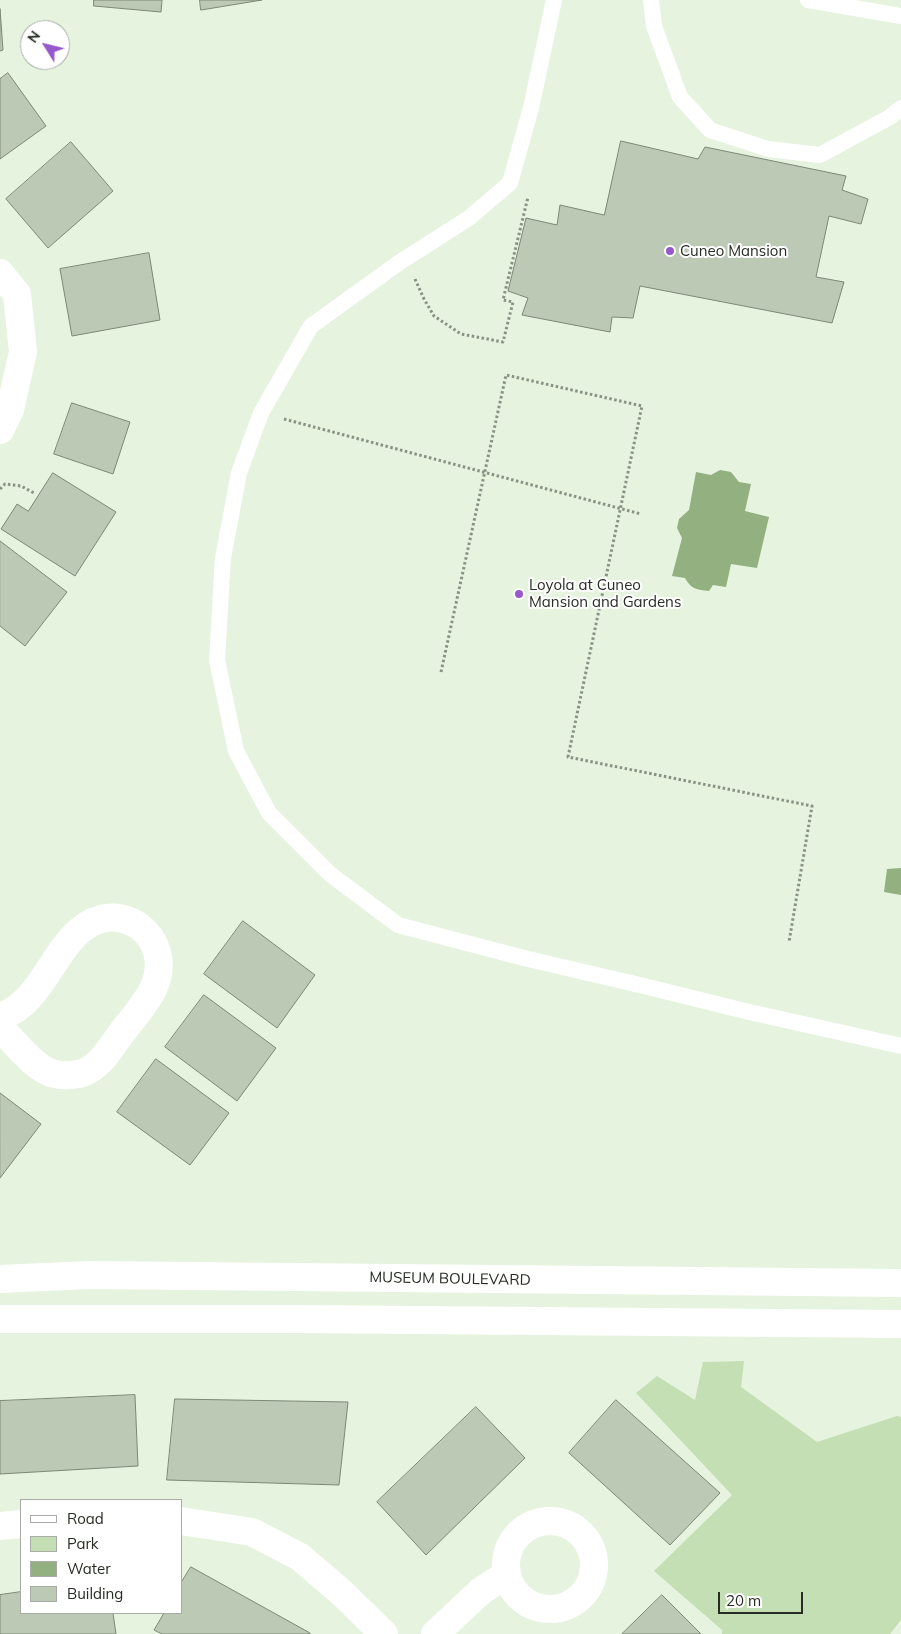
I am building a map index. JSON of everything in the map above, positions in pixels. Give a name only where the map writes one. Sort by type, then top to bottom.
[{"type":"street","points":[[0,273],[17,294],[23,352],[10,410],[0,430]]},
{"type":"street","points":[[0,1016],[12,1012],[29,999],[75,934],[87,924],[102,918],[118,918],[133,922],[146,932],[155,945],[160,961],[159,976],[152,991],[97,1065],[83,1073],[68,1076],[52,1073],[38,1066],[0,1028]]},
{"type":"street","name":"MUSEUM BOULEVARD","points":[[0,1279],[89,1274],[901,1283]]},
{"type":"street","points":[[0,1319],[297,1319],[901,1324]]},
{"type":"street","points":[[182,1521],[252,1532],[300,1557],[384,1634]]},
{"type":"street","points":[[0,1526],[20,1524]]},
{"type":"street","points":[[434,1634],[481,1591],[507,1574]]},
{"type":"lane","points":[[554,0],[531,108],[510,183],[469,218],[406,258],[311,326],[261,413],[239,474],[223,558],[216,660],[236,751],[269,813],[330,874],[398,925],[524,958],[901,1046]]},
{"type":"lane","points":[[651,0],[654,26],[680,97],[710,130],[768,149],[820,156],[901,108]]},
{"type":"lane","points":[[808,0],[901,16]]},
{"type":"path","points":[[406,258],[424,299],[434,316],[461,334],[503,342],[513,302],[503,300],[530,188]]},
{"type":"path","points":[[441,672],[506,375],[642,406],[568,757],[812,806],[789,942]]},
{"type":"path","points":[[261,413],[641,514]]},
{"type":"path","points":[[0,489],[5,484],[21,486],[34,493]]},
{"type":"green space","points":[[744,1361],[741,1387],[817,1442],[897,1416],[901,1417],[901,1620],[890,1634],[722,1634],[722,1630],[654,1571],[732,1495],[636,1393],[657,1376],[695,1400],[703,1362]]},
{"type":"water","points":[[720,470],[731,472],[739,482],[751,484],[745,511],[769,517],[757,568],[731,564],[726,587],[713,585],[709,591],[692,587],[685,578],[672,576],[682,538],[677,528],[679,519],[689,510],[696,472],[711,475]]},
{"type":"water","points":[[901,868],[901,895],[884,892],[887,869]]},
{"type":"building","points":[[94,0],[162,0],[161,12],[94,6]]},
{"type":"building","points":[[200,0],[262,0],[201,10]]},
{"type":"building","points":[[0,9],[3,50],[0,51]]},
{"type":"building","points":[[8,73],[46,126],[0,159],[0,79]]},
{"type":"building","name":"Cuneo Mansion","points":[[621,141],[698,159],[705,147],[846,176],[842,190],[868,199],[861,224],[829,216],[816,277],[844,282],[832,323],[640,286],[633,318],[612,317],[610,332],[522,315],[528,298],[508,291],[526,218],[557,225],[560,205],[604,215]]},
{"type":"building","points":[[71,142],[113,191],[48,248],[6,199]]},
{"type":"building","points":[[149,253],[160,320],[72,336],[60,269]]},
{"type":"building","points":[[72,403],[130,422],[113,474],[54,454]]},
{"type":"building","points":[[53,473],[116,512],[75,576],[1,529],[17,504],[28,511]]},
{"type":"building","points":[[0,541],[67,592],[25,646],[0,626]]},
{"type":"building","points":[[243,921],[315,975],[277,1028],[204,974]]},
{"type":"building","points":[[204,995],[276,1048],[237,1101],[165,1047]]},
{"type":"building","points":[[156,1059],[229,1113],[190,1165],[117,1112]]},
{"type":"building","points":[[0,1093],[41,1124],[0,1178]]},
{"type":"building","points":[[135,1395],[138,1466],[0,1474],[0,1401]]},
{"type":"building","points":[[175,1399],[348,1402],[339,1485],[167,1480]]},
{"type":"building","points":[[616,1400],[720,1493],[670,1545],[569,1453]]},
{"type":"building","points":[[476,1407],[525,1458],[426,1555],[377,1502]]},
{"type":"building","points":[[191,1567],[310,1634],[162,1634],[154,1630],[163,1614],[182,1614],[182,1581]]},
{"type":"building","points":[[20,1592],[20,1614],[113,1614],[116,1634],[0,1634],[0,1595]]},
{"type":"building","points":[[662,1595],[701,1634],[622,1634]]},
{"type":"place","name":"Cuneo Mansion","points":[[670,251]]},
{"type":"place","name":"Loyola at Cuneo Mansion and Gardens","points":[[519,594]]}]
